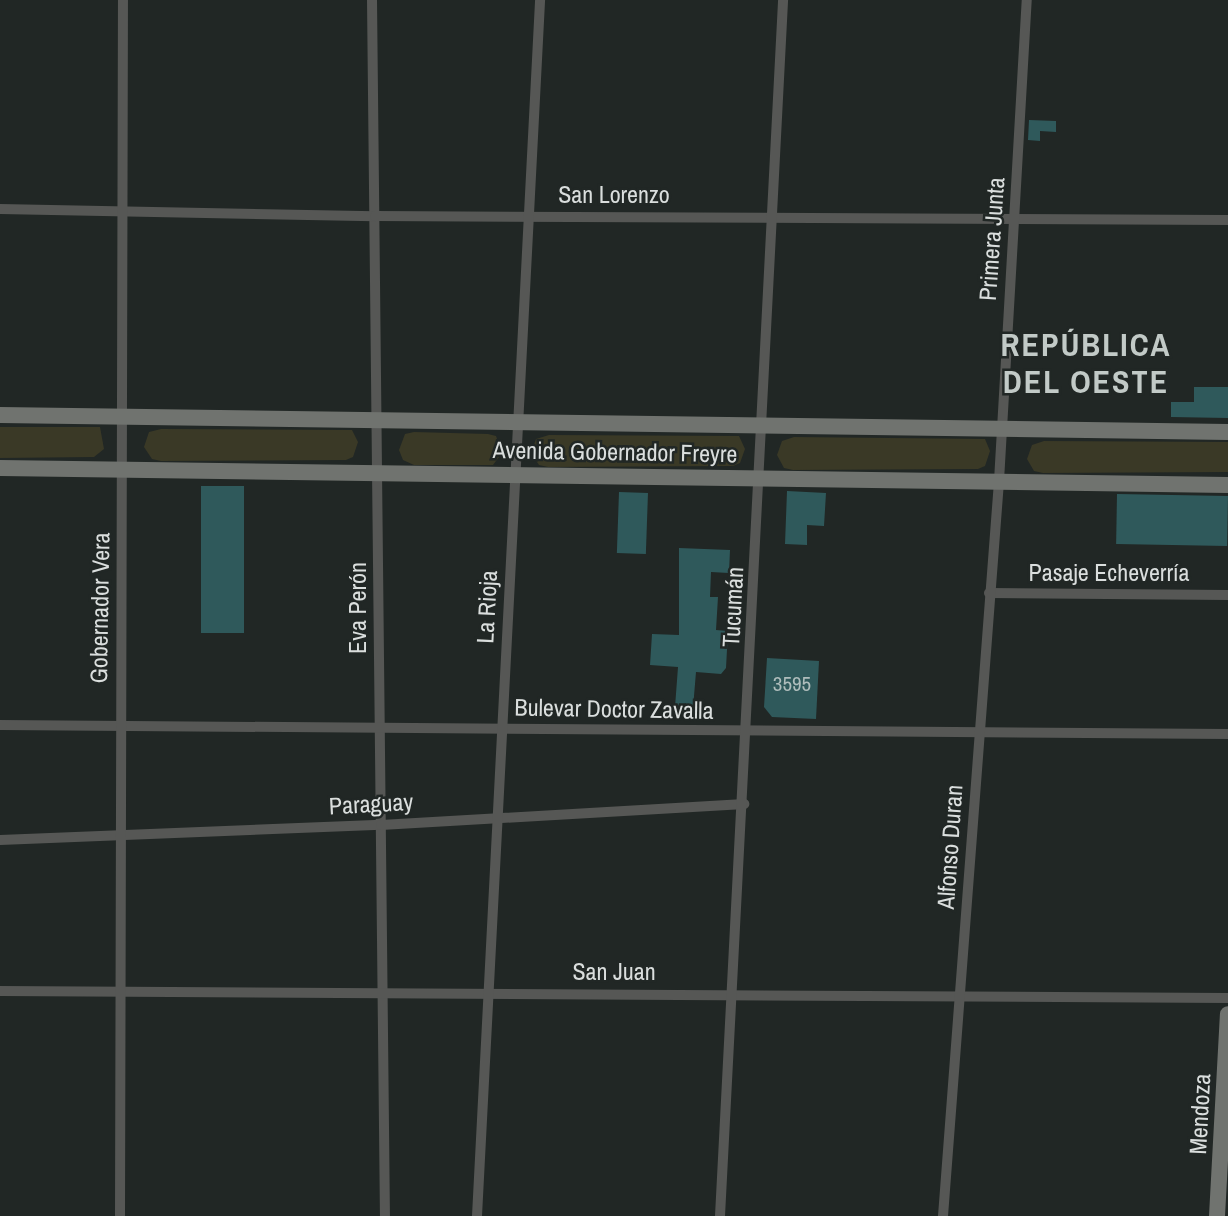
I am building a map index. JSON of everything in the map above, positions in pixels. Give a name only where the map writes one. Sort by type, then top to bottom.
[{"type":"main road","name":"Avenida Gobernador Freyre","points":[[0,415],[1000,432],[1228,432]]},
{"type":"main road","name":"Avenida Gobernador Freyre","points":[[0,468],[514,472],[1228,485]]},
{"type":"main road","name":"Mendoza","points":[[1217,1216],[1228,1014]]},
{"type":"street","name":"Gobernador Vera","points":[[120,1216],[123,0]]},
{"type":"street","name":"Eva Perón","points":[[372,0],[380,421],[379,729],[385,1216]]},
{"type":"street","name":"La Rioja","points":[[477,1216],[540,0]]},
{"type":"street","name":"Tucumán","points":[[719,1216],[762,478],[783,0]]},
{"type":"street","name":"Primera Junta","points":[[999,481],[1027,0]]},
{"type":"street","name":"San Lorenzo","points":[[0,209],[375,216],[1228,220]]},
{"type":"street","name":"Alfonso Duran","points":[[943,1216],[999,481]]},
{"type":"street","name":"Pasaje Echeverría","points":[[989,593],[1228,595]]},
{"type":"street","name":"Bulevar Doctor Zavalla","points":[[0,725],[1228,734]]},
{"type":"street","name":"Paraguay","points":[[0,840],[381,825],[497,816],[744,804]]},
{"type":"street","name":"San Juan","points":[[0,991],[960,994],[1228,998]]},
{"type":"shaded area","points":[[0,427],[100,427],[104,449],[94,457],[0,458]]},
{"type":"shaded area","points":[[161,429],[352,430],[358,442],[353,457],[346,460],[161,461],[152,459],[144,447],[149,432]]},
{"type":"shaded area","points":[[405,434],[488,434],[496,436],[502,453],[493,465],[414,465],[403,460],[399,450]]},
{"type":"shaded area","points":[[549,435],[739,436],[745,449],[740,463],[733,466],[548,467],[539,465],[531,453],[536,439]]},
{"type":"shaded area","points":[[794,437],[985,439],[990,451],[985,466],[978,469],[793,470],[784,468],[777,455],[782,441]]},
{"type":"shaded area","points":[[1044,441],[1228,442],[1228,472],[1043,473],[1034,471],[1027,459],[1032,445]]},
{"type":"building","points":[[1029,120],[1056,121],[1056,132],[1040,131],[1040,141],[1028,140]]},
{"type":"building","points":[[1194,387],[1228,387],[1228,418],[1171,417],[1171,402],[1194,402]]},
{"type":"building","points":[[201,486],[244,486],[244,633],[201,633]]},
{"type":"building","points":[[787,491],[826,493],[824,526],[807,525],[807,545],[785,544]]},
{"type":"building","points":[[619,492],[648,493],[646,554],[617,553]]},
{"type":"building","points":[[1117,494],[1228,496],[1227,546],[1116,544]]},
{"type":"building","points":[[679,548],[730,550],[729,573],[711,572],[710,597],[718,597],[716,630],[728,631],[726,668],[721,674],[696,672],[693,708],[675,707],[678,667],[650,665],[652,634],[679,635]]},
{"type":"building","points":[[767,658],[819,661],[816,719],[772,717],[764,707]]},
{"type":"district","name":"REPÚBLICA DEL OESTE","points":[[1086,364]]}]
